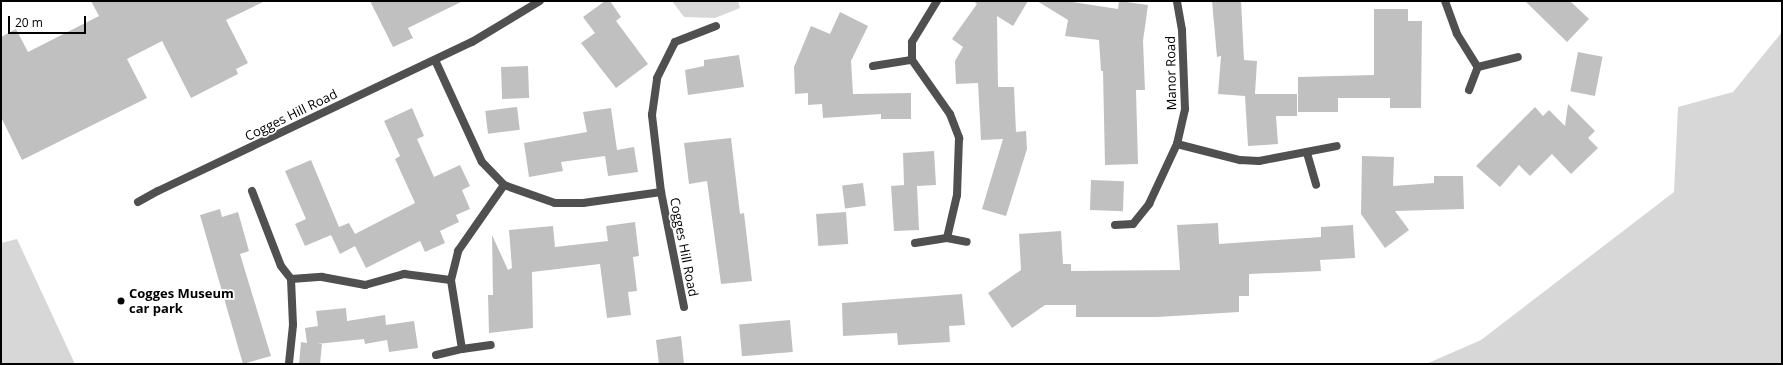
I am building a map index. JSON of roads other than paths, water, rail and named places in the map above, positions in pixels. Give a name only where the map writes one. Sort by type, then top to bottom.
[{"type":"street","name":"Cogges Hill Road","points":[[138,202],[158,191],[472,42],[540,1]]},
{"type":"street","points":[[937,1],[912,42],[912,60],[950,114],[958,138],[957,195],[947,238]]},
{"type":"street","name":"Manor Road","points":[[1115,225],[1133,224],[1149,204],[1177,144],[1185,109],[1182,30],[1177,1]]},
{"type":"street","points":[[1445,1],[1457,34],[1478,66]]},
{"type":"street","name":"Cogges Hill Road","points":[[684,307],[661,192],[652,115],[657,78],[675,42],[716,26]]},
{"type":"street","points":[[1478,66],[1518,56]]},
{"type":"street","name":"Cogges Hill Road","points":[[435,60],[482,162],[504,185],[555,203],[583,203],[661,192]]},
{"type":"street","points":[[873,66],[912,60]]},
{"type":"street","points":[[1468,90],[1478,66]]},
{"type":"street","points":[[1177,144],[1240,160],[1307,153],[1337,146]]},
{"type":"street","points":[[1307,153],[1316,185]]},
{"type":"street","points":[[462,349],[451,280],[458,251],[504,185]]},
{"type":"street","points":[[252,192],[281,266],[291,279],[293,325],[289,364]]},
{"type":"street","points":[[915,243],[947,238],[967,242]]},
{"type":"street","points":[[291,279],[322,277],[365,285],[404,274],[451,280]]},
{"type":"street","points":[[436,355],[462,349],[491,345]]},
{"type":"place","name":"Cogges Museum car park","points":[[121,301]]}]
